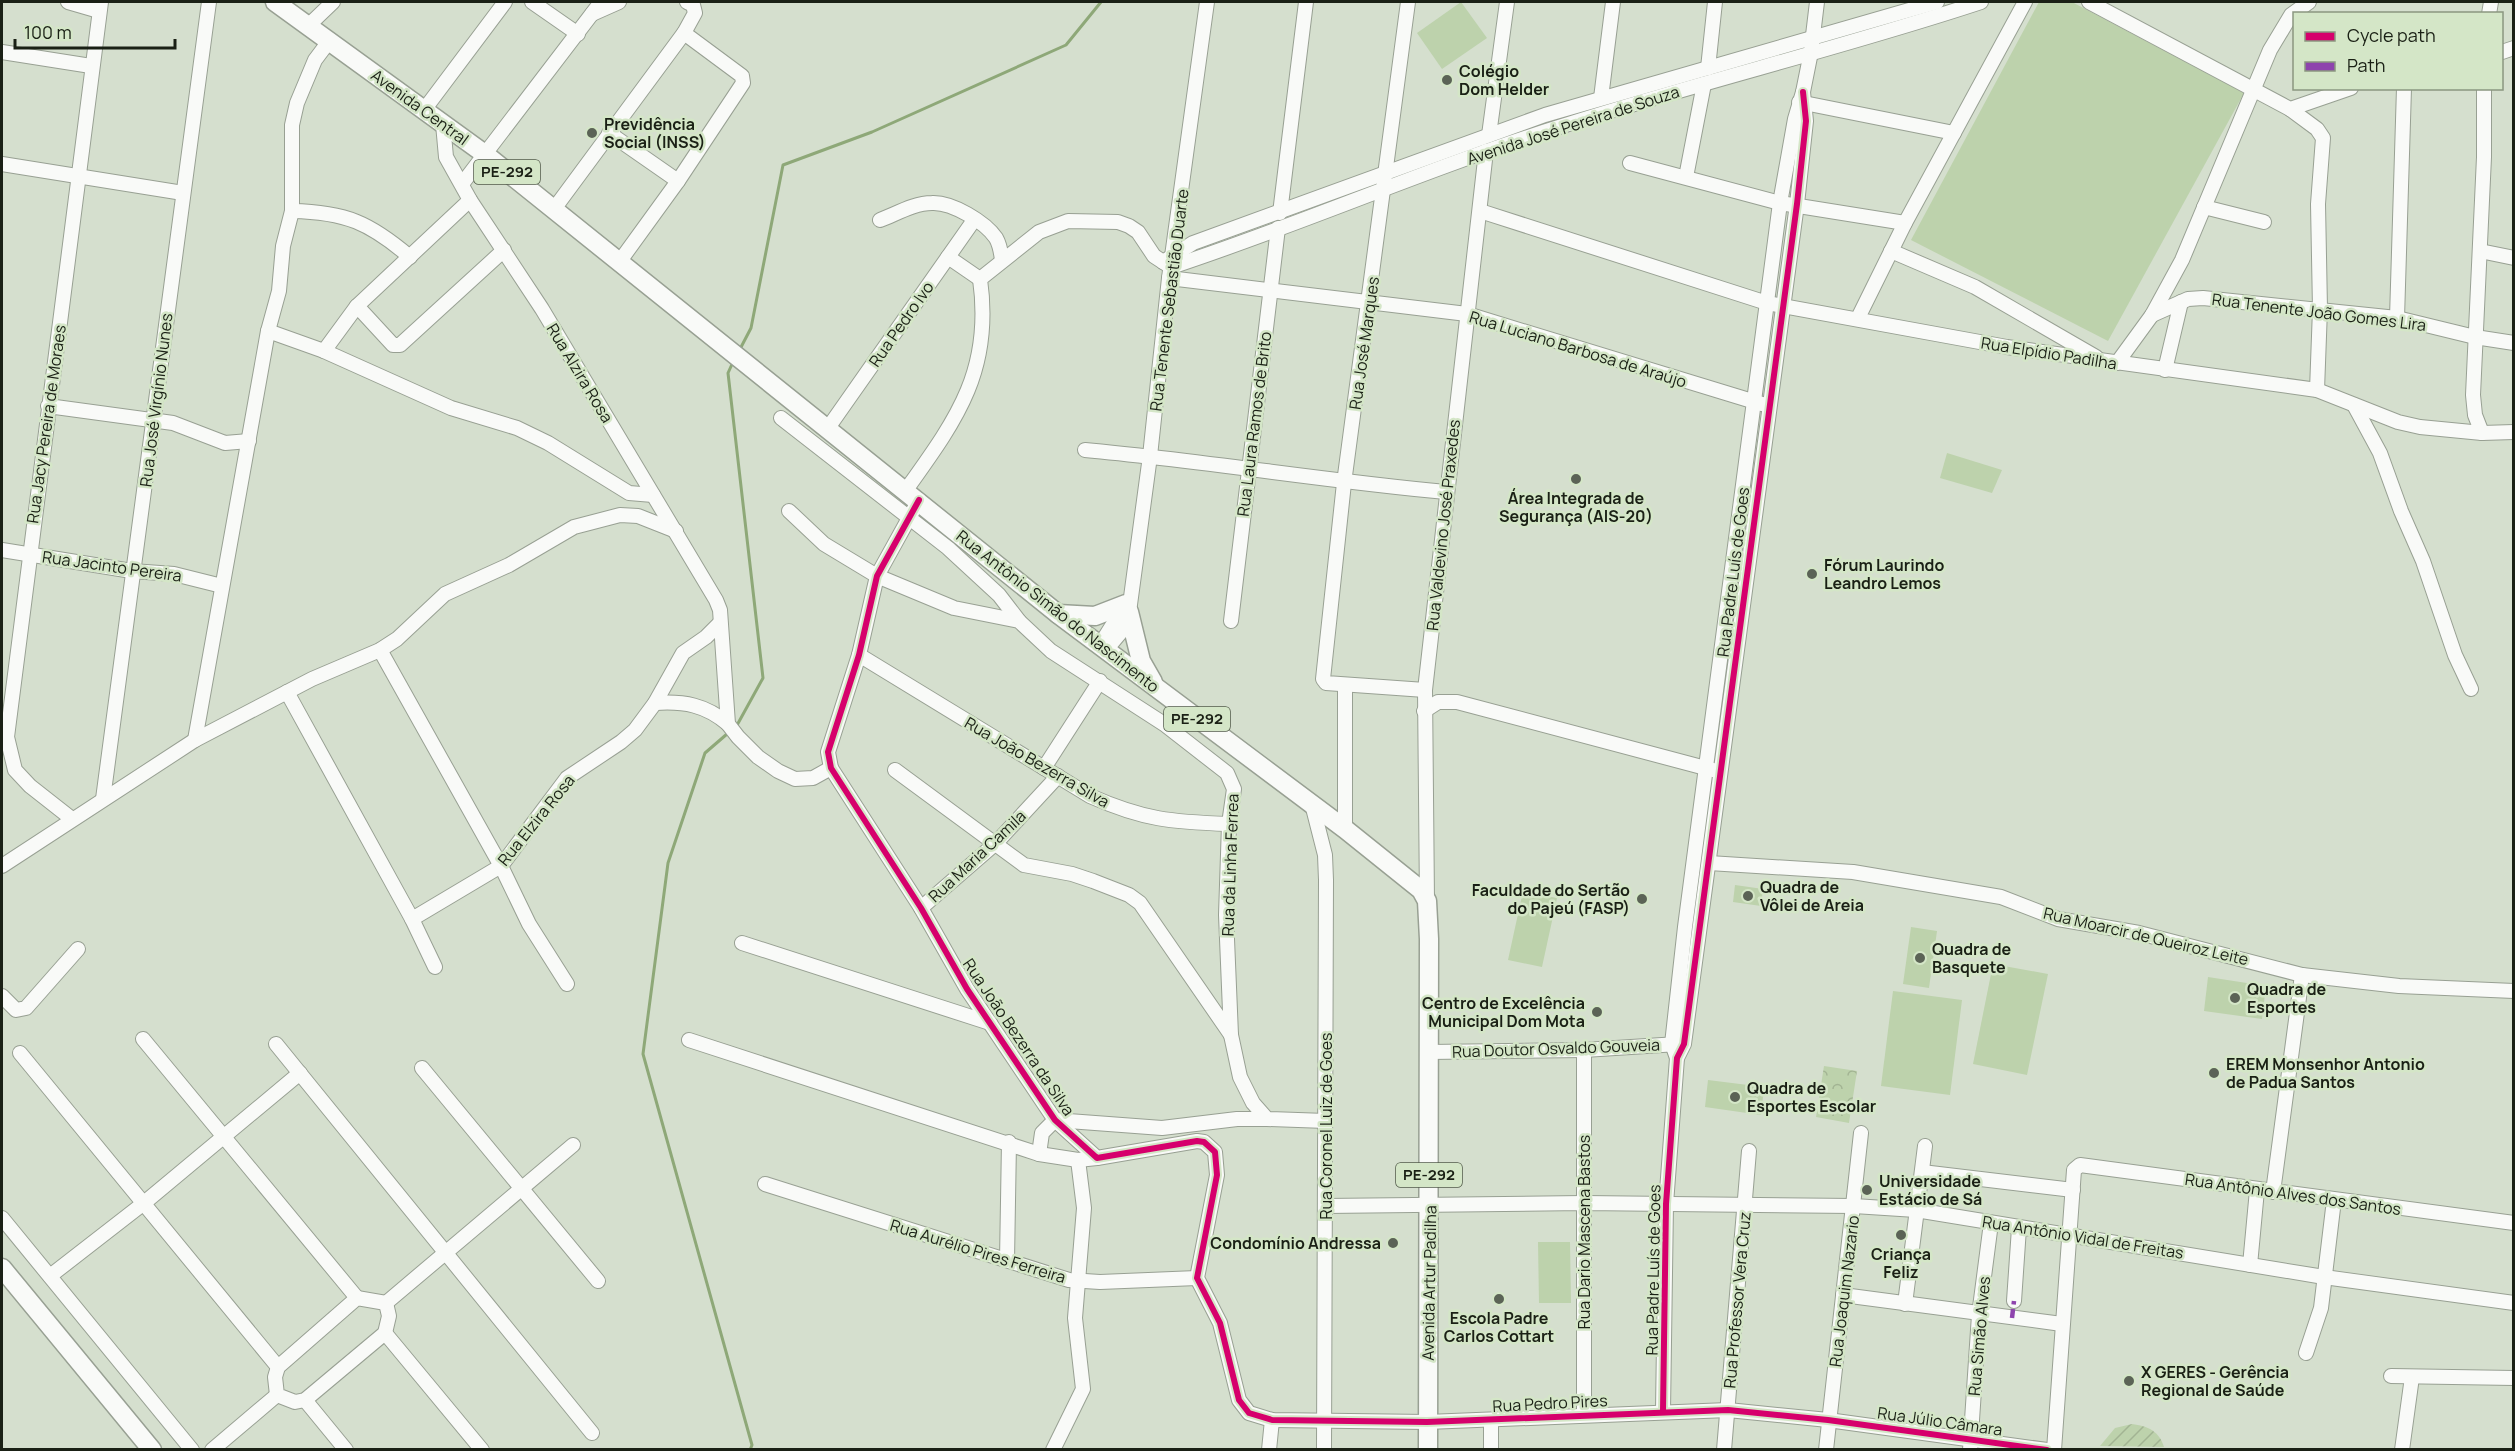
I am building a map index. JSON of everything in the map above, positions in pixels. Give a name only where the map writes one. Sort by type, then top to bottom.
[{"type":"main road","name":"Avenida Central","points":[[275,2],[486,155],[739,357]]},
{"type":"main road","name":"Rua Antônio Simão do Nascimento","points":[[739,357],[1105,651],[1312,804],[1413,882],[1427,901]]},
{"type":"main road","points":[[1058,614],[1095,616],[1129,605],[1141,661],[1157,689]]},
{"type":"main road","name":"Avenida Artur Padilha","points":[[1427,901],[1428,1449]]},
{"type":"main road","points":[[2,1269],[152,1449]]},
{"type":"main road","points":[[2,1287],[136,1449]]},
{"type":"street","points":[[68,2],[100,6]]},
{"type":"street","name":"Rua José Virgínio Nunes","points":[[103,799],[209,2]]},
{"type":"street","points":[[309,25],[333,2]]},
{"type":"street","points":[[424,110],[506,2]]},
{"type":"street","points":[[532,2],[578,34]]},
{"type":"street","points":[[462,184],[578,34],[600,2]]},
{"type":"street","points":[[590,15],[619,2]]},
{"type":"street","points":[[554,209],[684,33],[695,13],[693,5],[687,2]]},
{"type":"street","name":"Rua Tenente Sebastião Duarte","points":[[1105,651],[1126,626],[1150,456],[1169,266],[1207,2]]},
{"type":"street","points":[[1280,213],[1306,2]]},
{"type":"street","name":"Rua José Marques","points":[[1345,687],[1326,683],[1323,679],[1344,483],[1370,302],[1408,2]]},
{"type":"street","points":[[1489,135],[1507,2]]},
{"type":"street","points":[[1601,98],[1613,2]]},
{"type":"street","points":[[1708,68],[1715,2]]},
{"type":"street","points":[[1817,2],[1803,99],[1954,133]]},
{"type":"street","name":"Avenida José Pereira de Souza","points":[[1169,266],[1193,243],[1386,175],[1489,135],[1601,98],[1708,68],[1811,45],[1887,33],[1981,2]]},
{"type":"street","points":[[1858,318],[1905,223],[2025,2]]},
{"type":"street","points":[[2089,2],[2290,108],[2317,129],[2324,138],[2318,204],[2320,309],[2317,390]]},
{"type":"street","points":[[2295,12],[2300,6],[2309,2]]},
{"type":"street","name":"Avenida José Pereira de Souza","points":[[1169,266],[1486,151],[1561,126],[1704,84],[1928,3]]},
{"type":"street","name":"Rua Jacy Pereira de Moraes","points":[[72,819],[30,786],[15,770],[7,737],[8,668],[29,554],[100,6]]},
{"type":"street","points":[[2118,363],[2152,315],[2182,260],[2256,90],[2270,50],[2283,26],[2293,14]]},
{"type":"street","points":[[620,261],[678,181],[743,83],[742,76],[684,33]]},
{"type":"street","points":[[195,740],[268,332],[279,291],[283,246],[292,211],[292,125],[297,103],[315,60],[330,40]]},
{"type":"street","points":[[2,52],[91,66]]},
{"type":"street","points":[[1686,177],[1704,84]]},
{"type":"street","points":[[2290,108],[2345,90]]},
{"type":"street","points":[[2397,318],[2404,90]]},
{"type":"street","points":[[2482,433],[2473,406],[2484,90]]},
{"type":"street","name":"Rua Padre Luís de Goes","points":[[1664,1411],[1666,1204],[1678,1044],[1705,769],[1780,202],[1803,99]]},
{"type":"street","name":"Rua Padre Luís de Goes","points":[[1678,1044],[1709,863],[1797,204],[1803,99]]},
{"type":"street","name":"Rua Alzira Rosa","points":[[443,124],[446,157],[470,200],[504,250],[676,531],[716,600],[720,623]]},
{"type":"street","points":[[609,133],[678,181]]},
{"type":"street","name":"Rua Valdevino José Praxedes","points":[[1427,901],[1425,690],[1486,151]]},
{"type":"street","points":[[1630,163],[1780,202],[1905,223]]},
{"type":"street","points":[[2,164],[183,193]]},
{"type":"street","points":[[324,351],[357,306],[470,200]]},
{"type":"street","points":[[880,220],[930,203],[943,203],[974,220],[996,239],[1002,260]]},
{"type":"street","points":[[2204,207],[2264,222]]},
{"type":"street","points":[[292,211],[353,219],[371,226],[410,257]]},
{"type":"street","name":"Rua Elpídio Padilha","points":[[1480,212],[1767,303],[1858,318],[1946,337],[2317,390],[2420,427],[2482,433],[2514,432]]},
{"type":"street","name":"Rua Pedro Ivo","points":[[828,428],[974,220]]},
{"type":"street","points":[[980,279],[1039,232],[1068,221],[1086,220],[1129,226],[1138,232],[1155,256],[1169,266]]},
{"type":"street","name":"Rua Laura Ramos de Brito","points":[[1231,621],[1278,228]]},
{"type":"street","points":[[357,306],[393,345],[400,345],[504,250]]},
{"type":"street","points":[[1891,251],[1975,287],[2103,361]]},
{"type":"street","points":[[2480,251],[2514,258]]},
{"type":"street","points":[[948,257],[980,279]]},
{"type":"street","name":"Rua Luciano Barbosa de Araújo","points":[[1169,266],[1269,292],[1467,314],[1770,405]]},
{"type":"street","points":[[859,655],[877,576],[908,516],[912,495],[952,426],[970,387],[978,358],[983,325],[980,279]]},
{"type":"street","name":"Rua Tenente João Gomes Lira","points":[[2152,315],[2181,302],[2203,298],[2397,318],[2475,338],[2514,343]]},
{"type":"street","points":[[2165,370],[2181,302]]},
{"type":"street","points":[[268,332],[324,351],[451,408],[517,428],[548,443],[629,494],[653,495]]},
{"type":"street","points":[[2354,405],[2380,453],[2401,512],[2423,561],[2455,655],[2471,689]]},
{"type":"street","points":[[48,406],[185,427],[225,443],[249,441]]},
{"type":"street","name":"Rua da Linha Ferrea","points":[[781,418],[908,516],[979,576],[999,595],[1019,621],[1052,651],[1164,724],[1227,773],[1234,789],[1229,824],[1226,915],[1231,1035],[1240,1077],[1253,1103],[1267,1119]]},
{"type":"street","points":[[1085,450],[1248,468],[1344,483],[1446,492]]},
{"type":"street","points":[[789,512],[824,543],[877,576],[954,608],[1019,621]]},
{"type":"street","points":[[2,866],[195,740],[287,692],[380,650],[397,639],[445,594],[509,565],[574,527],[599,519],[629,515],[638,516],[676,531]]},
{"type":"street","name":"Rua Jacinto Pereira","points":[[2,550],[132,571],[174,574],[222,585]]},
{"type":"street","points":[[720,623],[728,724]]},
{"type":"street","name":"Rua Elzira Rosa","points":[[412,919],[501,866],[567,778],[621,742],[645,718],[683,652],[720,623]]},
{"type":"street","points":[[380,650],[501,866],[529,924],[567,984]]},
{"type":"street","name":"Rua João Bezerra da Silva","points":[[859,655],[828,752],[831,768],[921,908],[968,989],[1055,1120],[1097,1158]]},
{"type":"street","name":"Rua João Bezerra Silva","points":[[859,655],[1090,796],[1124,811],[1155,820],[1229,824]]},
{"type":"street","points":[[1044,768],[1100,681]]},
{"type":"street","points":[[1344,829],[1345,687],[1425,690]]},
{"type":"street","points":[[287,692],[412,919],[435,968]]},
{"type":"street","points":[[655,703],[677,702],[704,708],[728,724],[749,750],[778,771],[803,779],[831,768]]},
{"type":"street","points":[[1425,711],[1438,702],[1457,702],[1705,769],[1721,771]]},
{"type":"street","points":[[895,770],[1030,868],[1072,874],[1124,892],[1140,903],[1231,1035]]},
{"type":"street","name":"Rua Maria Camila","points":[[921,908],[996,843],[1058,776]]},
{"type":"street","name":"Rua Coronel Luiz de Goes","points":[[1312,804],[1325,855],[1326,880],[1324,1449]]},
{"type":"street","name":"Rua Moarcir de Queiroz Leite","points":[[1709,863],[1853,873],[2001,897],[2058,919],[2139,933],[2302,975],[2379,984],[2514,991]]},
{"type":"street","points":[[742,943],[990,1023]]},
{"type":"street","points":[[2,996],[16,1010],[26,1008],[78,949]]},
{"type":"street","points":[[2273,1192],[2302,975]]},
{"type":"street","points":[[954,1011],[968,989]]},
{"type":"street","points":[[143,1038],[357,1298],[386,1303],[573,1145]]},
{"type":"street","points":[[689,1040],[1009,1142],[1039,1154],[1078,1160],[1150,1150],[1188,1141],[1204,1142],[1211,1147],[1218,1161],[1197,1278],[1220,1323],[1237,1397],[1250,1413],[1272,1420],[1269,1449]]},
{"type":"street","points":[[276,1044],[592,1433]]},
{"type":"street","name":"Rua Doutor Osvaldo Gouveia","points":[[1429,1052],[1584,1050],[1678,1044]]},
{"type":"street","name":"Rua Dario Mascena Bastos","points":[[1584,1050],[1584,1414]]},
{"type":"street","points":[[20,1053],[278,1367]]},
{"type":"street","points":[[422,1068],[598,1281]]},
{"type":"street","points":[[50,1276],[144,1203],[300,1073]]},
{"type":"street","points":[[1039,1154],[1042,1133],[1055,1120],[1162,1128],[1237,1119],[1326,1121]]},
{"type":"street","name":"Rua Joaquim Nazario","points":[[1826,1449],[1861,1133]]},
{"type":"street","points":[[1007,1260],[1009,1142]]},
{"type":"street","points":[[1905,1304],[1925,1146]]},
{"type":"street","name":"Rua Professor Vera Cruz","points":[[1724,1449],[1749,1151]]},
{"type":"street","points":[[1053,1449],[1083,1389],[1076,1318],[1084,1208],[1078,1160]]},
{"type":"street","name":"Rua Antônio Alves dos Santos","points":[[2073,1191],[2074,1170],[2084,1164],[2257,1190],[2514,1224]]},
{"type":"street","points":[[1922,1172],[2073,1191],[2055,1449]]},
{"type":"street","name":"Rua Aurélio Pires Ferreira","points":[[765,1184],[1007,1260],[1079,1280],[1100,1282],[1197,1278]]},
{"type":"street","points":[[2250,1265],[2257,1190]]},
{"type":"street","points":[[2306,1353],[2319,1318],[2334,1200]]},
{"type":"street","name":"Rua Antônio Vidal de Freitas","points":[[1325,1206],[1584,1203],[1854,1206],[1916,1210],[2324,1277],[2514,1303]]},
{"type":"street","points":[[2,1218],[192,1449]]},
{"type":"street","name":"Rua Simão Alves","points":[[1970,1443],[1979,1315],[1991,1223]]},
{"type":"street","points":[[2014,1301],[2019,1228]]},
{"type":"street","points":[[1843,1295],[1979,1315],[2062,1324]]},
{"type":"street","points":[[277,1395],[274,1377],[278,1367],[357,1298]]},
{"type":"street","points":[[277,1395],[295,1402],[305,1400],[385,1332],[389,1316],[386,1303]]},
{"type":"street","points":[[385,1332],[482,1449]]},
{"type":"street","points":[[2391,1377],[2514,1378]]},
{"type":"street","points":[[2402,1449],[2412,1377]]},
{"type":"street","points":[[212,1449],[277,1395]]},
{"type":"street","points":[[305,1400],[346,1449]]},
{"type":"street","name":"Rua Pedro Pires","points":[[1272,1420],[1427,1422],[1728,1410],[1828,1420]]},
{"type":"street","points":[[1491,1420],[1491,1449]]},
{"type":"street","name":"Rua Júlio Câmara","points":[[1828,1420],[1970,1443],[2047,1449]]},
{"type":"green space","points":[[1461,2],[1487,38],[1442,69],[1417,33]]},
{"type":"green space","points":[[2039,2],[2072,2],[2244,93],[2108,341],[1911,240]]},
{"type":"green space","points":[[1947,453],[2002,470],[1992,493],[1940,478]]},
{"type":"green space","name":"Quadra de Vôlei de Areia","points":[[1735,885],[1763,889],[1761,906],[1733,902]]},
{"type":"green space","points":[[1523,891],[1557,898],[1542,967],[1508,960]]},
{"type":"green space","name":"Quadra de Basquete","points":[[1911,927],[1937,931],[1929,988],[1903,984]]},
{"type":"green space","points":[[1993,964],[2048,974],[2027,1075],[1973,1064]]},
{"type":"green space","name":"Quadra de Esportes","points":[[2208,977],[2266,986],[2262,1019],[2204,1011]]},
{"type":"green space","points":[[1893,991],[1962,1000],[1950,1095],[1881,1086]]},
{"type":"green space","points":[[1824,1066],[1857,1071],[1849,1123],[1816,1117]]},
{"type":"green space","name":"Quadra de Esportes Escolar","points":[[1708,1080],[1764,1087],[1761,1115],[1705,1107]]},
{"type":"green space","points":[[1538,1242],[1570,1242],[1571,1303],[1539,1303]]},
{"type":"green space","points":[[2132,1424],[2152,1430],[2164,1447],[2100,1446],[2115,1428]]},
{"type":"waterway","points":[[739,351],[751,328],[783,165],[872,132],[1066,45],[1101,2]]},
{"type":"waterway","points":[[733,362],[728,373],[763,678],[736,727]]},
{"type":"waterway","points":[[727,734],[705,753],[668,863],[643,1054],[752,1445],[750,1450]]},
{"type":"marked path","points":[[2012,1318],[2014,1301]]},
{"type":"cycle path","points":[[1663,1411],[1666,1204],[1677,1058],[1684,1044],[1797,204],[1806,121],[1803,92]]},
{"type":"cycle path","points":[[919,500],[877,576],[859,655],[828,752],[831,768],[921,908],[967,989],[1055,1120],[1097,1158],[1197,1141],[1204,1142],[1215,1152],[1217,1175],[1197,1278],[1220,1323],[1239,1400],[1249,1413],[1272,1420],[1427,1422],[1728,1410],[1828,1420],[2047,1450]]},
{"type":"place","name":"Colégio Dom Helder","points":[[1447,80]]},
{"type":"place","name":"Previdência Social (INSS)","points":[[592,133]]},
{"type":"place","name":"Área Integrada de Segurança (AIS-20)","points":[[1576,479]]},
{"type":"place","name":"Fórum Laurindo Leandro Lemos","points":[[1812,574]]},
{"type":"place","name":"Quadra de Vôlei de Areia","points":[[1748,896]]},
{"type":"place","name":"Faculdade do Sertão do Pajeú (FASP)","points":[[1642,899]]},
{"type":"place","name":"Quadra de Basquete","points":[[1920,958]]},
{"type":"place","name":"Quadra de Esportes","points":[[2235,998]]},
{"type":"place","name":"Centro de Excelência Municipal Dom Mota","points":[[1597,1012]]},
{"type":"place","name":"EREM Monsenhor Antonio de Padua Santos","points":[[2214,1073]]},
{"type":"place","name":"Quadra de Esportes Escolar","points":[[1735,1097]]},
{"type":"place","name":"Universidade Estácio de Sá","points":[[1867,1190]]},
{"type":"place","name":"Criança Feliz","points":[[1901,1235]]},
{"type":"place","name":"Condomínio Andressa","points":[[1393,1243]]},
{"type":"place","name":"Escola Padre Carlos Cottart","points":[[1499,1299]]},
{"type":"place","name":"X GERES - Gerência Regional de Saúde","points":[[2129,1381]]}]
